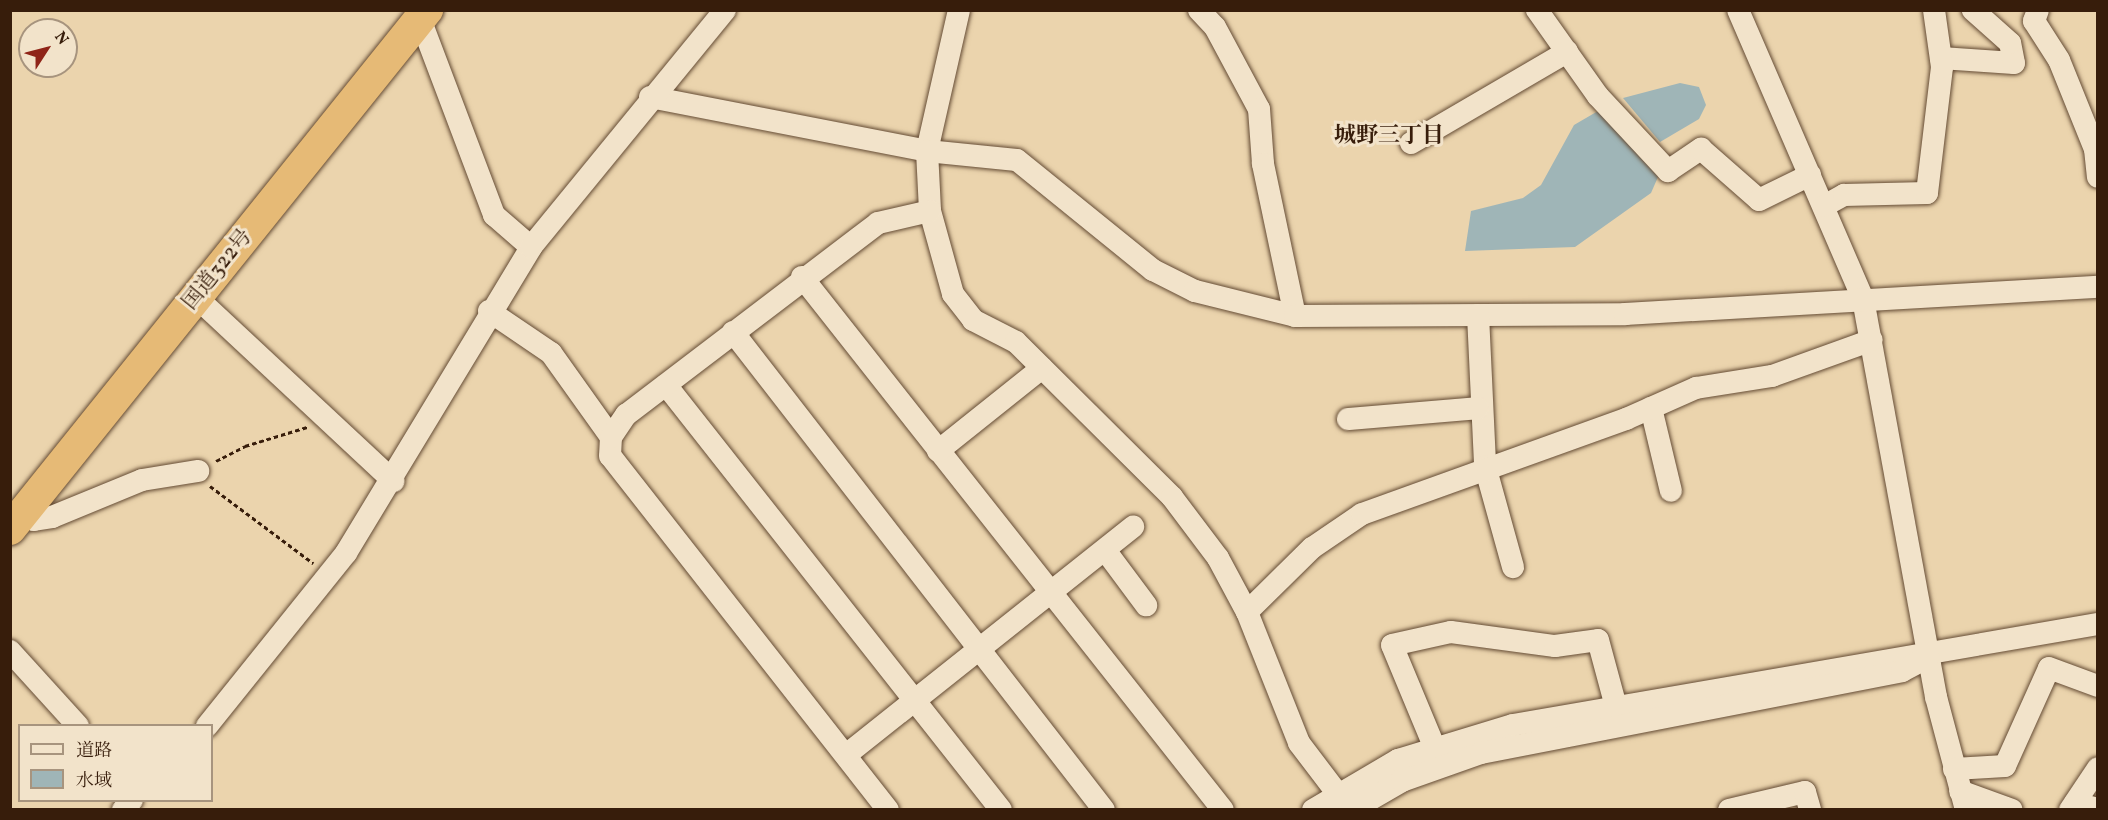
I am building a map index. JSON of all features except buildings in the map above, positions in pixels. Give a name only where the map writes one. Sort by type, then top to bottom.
[{"type":"highway","name":"国道322号","points":[[17,521],[423,15]]},
{"type":"street","points":[[209,724],[329,575],[393,481],[489,311],[531,247],[650,97],[725,10]]},
{"type":"street","points":[[959,10],[927,151],[930,211],[953,294],[973,320],[1016,342],[1172,497],[1218,558],[1246,612],[1299,743],[1345,805]]},
{"type":"street","points":[[1199,10],[1215,27],[1259,109],[1263,165],[1295,316]]},
{"type":"street","points":[[1538,10],[1598,96],[1668,171],[1701,149],[1760,200],[1810,175]]},
{"type":"street","points":[[1738,10],[1863,299],[1929,656],[1953,769],[1963,800],[2012,810]]},
{"type":"street","points":[[1824,206],[1844,195],[1927,193],[1941,58],[1934,10]]},
{"type":"street","points":[[1941,58],[2014,63],[2010,43],[1973,10]]},
{"type":"street","points":[[2038,10],[2034,21],[2059,60],[2095,149],[2097,177]]},
{"type":"street","points":[[423,15],[494,215],[531,247]]},
{"type":"street","points":[[1411,143],[1567,52]]},
{"type":"street","points":[[650,97],[927,151],[1017,160],[1153,270],[1195,291],[1295,316],[1625,314],[2097,287]]},
{"type":"street","points":[[888,810],[610,456],[611,436],[626,415],[802,277],[878,223],[930,211]]},
{"type":"street","points":[[802,277],[1223,810]]},
{"type":"street","points":[[196,297],[326,422],[393,481]]},
{"type":"street","points":[[489,311],[551,353],[611,436]]},
{"type":"street","points":[[1478,315],[1478,408],[1485,466],[1513,567]]},
{"type":"street","points":[[733,332],[1104,810]]},
{"type":"street","points":[[1246,612],[1312,548],[1362,514],[1485,466],[1651,408],[1696,388],[1772,376],[1872,340]]},
{"type":"street","points":[[938,452],[1042,368]]},
{"type":"street","points":[[666,385],[1001,810]]},
{"type":"street","points":[[1348,419],[1478,408]]},
{"type":"street","points":[[1651,408],[1671,491]]},
{"type":"street","points":[[17,521],[52,517],[142,480],[198,471]]},
{"type":"street","points":[[846,755],[1133,527]]},
{"type":"street","points":[[1105,550],[1146,605]]},
{"type":"street","points":[[1345,805],[1434,746],[1902,671],[1929,656],[2097,624]]},
{"type":"street","points":[[1434,746],[1392,645],[1451,632],[1555,646],[1598,640],[1619,715]]},
{"type":"street","points":[[10,651],[76,724]]},
{"type":"street","points":[[1953,769],[2005,766],[2049,668],[2097,686]]},
{"type":"street","points":[[1313,810],[1345,805],[1402,781],[1481,753],[1619,715]]},
{"type":"street","points":[[2097,768],[2072,806],[2097,809]]},
{"type":"street","points":[[1729,810],[1805,792],[1809,810]]},
{"type":"path","points":[[326,422],[245,446],[198,471],[202,480],[329,575]]},
{"type":"water","points":[[1680,83],[1699,87],[1706,105],[1699,119],[1660,142],[1623,98]]},
{"type":"water","points":[[1598,111],[1658,177],[1651,193],[1575,247],[1465,251],[1471,211],[1523,198],[1541,185],[1574,125]]},
{"type":"district","name":"城野三丁目","points":[[1389,137]]}]
